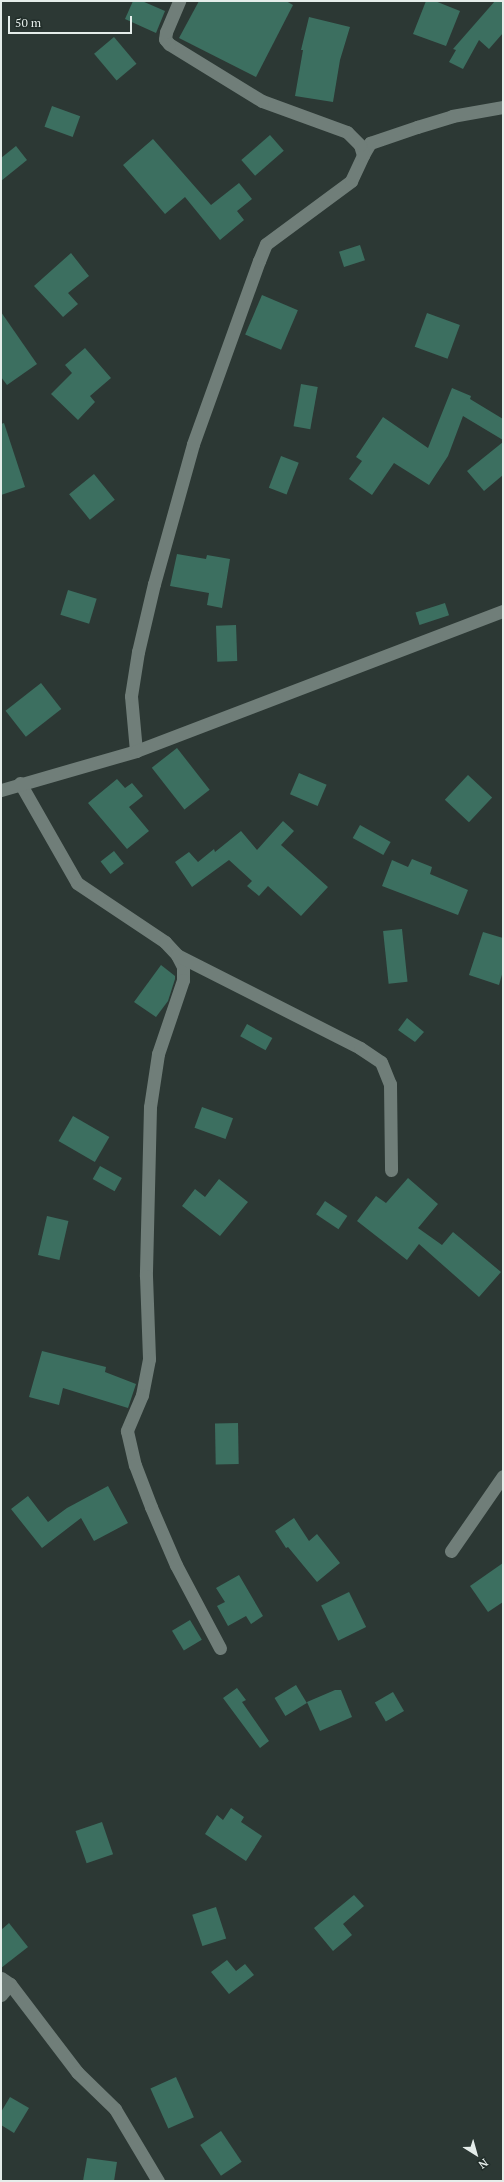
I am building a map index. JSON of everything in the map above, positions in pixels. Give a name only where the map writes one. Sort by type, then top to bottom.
[{"type":"street","points":[[178,1],[166,32],[165,39],[169,44],[262,101],[347,132],[360,145],[363,155]]},
{"type":"street","points":[[136,751],[131,696],[154,584],[193,444],[266,244],[351,181],[370,143],[452,116],[503,107]]},
{"type":"street","points":[[1,790],[20,783],[136,751],[503,611]]},
{"type":"street","points":[[20,783],[77,883],[165,942],[177,954],[360,1048],[381,1062],[390,1084],[391,1170]]},
{"type":"street","points":[[177,954],[183,967],[183,980],[158,1054],[150,1108],[146,1276],[149,1359],[142,1395],[128,1431],[135,1466],[151,1508],[176,1565],[220,1648]]},
{"type":"street","points":[[451,1551],[503,1476]]},
{"type":"street","points":[[1,1995],[6,1981]]},
{"type":"street","points":[[6,1981],[77,2072],[115,2109],[158,2181]]},
{"type":"building","points":[[133,1],[142,1],[165,11],[156,33],[125,19]]},
{"type":"building","points":[[199,1],[286,1],[293,5],[256,77],[179,38]]},
{"type":"building","points":[[426,1],[435,1],[460,11],[446,46],[413,34]]},
{"type":"building","points":[[495,1],[503,1],[503,33],[489,49],[479,40],[463,69],[449,62],[456,50],[453,49]]},
{"type":"building","points":[[309,17],[350,27],[340,60],[333,102],[295,96],[303,50],[301,50]]},
{"type":"building","points":[[114,37],[136,64],[117,81],[94,54]]},
{"type":"building","points":[[52,106],[80,116],[73,137],[44,127]]},
{"type":"building","points":[[270,135],[284,151],[255,176],[241,160]]},
{"type":"building","points":[[153,139],[211,205],[239,183],[252,199],[237,211],[244,220],[220,240],[185,197],[165,214],[123,165]]},
{"type":"building","points":[[16,146],[27,160],[1,181],[1,158]]},
{"type":"building","points":[[360,245],[365,260],[344,267],[339,252]]},
{"type":"building","points":[[71,253],[89,276],[68,293],[78,304],[63,317],[34,286]]},
{"type":"building","points":[[262,295],[298,310],[281,350],[245,335]]},
{"type":"building","points":[[1,312],[37,364],[7,385],[1,377]]},
{"type":"building","points":[[427,313],[460,325],[448,359],[415,347]]},
{"type":"building","points":[[85,348],[111,378],[90,396],[95,402],[78,420],[51,394],[72,373],[65,365]]},
{"type":"building","points":[[301,384],[318,387],[310,429],[294,426]]},
{"type":"building","points":[[452,388],[471,396],[470,399],[503,419],[503,440],[463,416],[448,456],[429,485],[394,463],[372,495],[349,479],[362,461],[356,457],[383,417],[428,448]]},
{"type":"building","points":[[4,423],[25,487],[1,495],[1,424]]},
{"type":"building","points":[[503,442],[503,475],[484,491],[467,471]]},
{"type":"building","points":[[281,456],[299,463],[287,495],[269,488]]},
{"type":"building","points":[[94,474],[115,500],[90,520],[69,494]]},
{"type":"building","points":[[177,554],[206,559],[207,555],[230,559],[222,608],[207,605],[209,593],[170,586]]},
{"type":"building","points":[[68,590],[97,599],[89,624],[60,615]]},
{"type":"building","points":[[445,603],[449,615],[420,625],[416,613]]},
{"type":"building","points":[[236,625],[237,661],[217,662],[216,626]]},
{"type":"building","points":[[41,683],[61,709],[26,737],[6,711]]},
{"type":"building","points":[[177,748],[210,790],[184,809],[152,768]]},
{"type":"building","points":[[299,773],[327,785],[318,806],[290,794]]},
{"type":"building","points":[[468,775],[492,798],[469,822],[445,800]]},
{"type":"building","points":[[117,779],[125,788],[132,783],[143,796],[129,807],[149,831],[127,849],[88,803]]},
{"type":"building","points":[[283,821],[294,831],[281,845],[328,887],[301,916],[268,886],[259,896],[247,886],[252,881],[229,860],[192,887],[175,862],[189,852],[198,862],[214,849],[215,852],[241,831],[257,850]]},
{"type":"building","points":[[360,825],[391,842],[383,855],[353,838]]},
{"type":"building","points":[[114,851],[124,864],[110,874],[101,861]]},
{"type":"building","points":[[412,859],[432,867],[430,874],[468,890],[458,915],[382,886],[392,860],[408,867]]},
{"type":"building","points":[[402,929],[408,982],[389,984],[383,931]]},
{"type":"building","points":[[483,932],[503,938],[503,971],[499,985],[469,975]]},
{"type":"building","points":[[161,965],[175,976],[175,979],[168,1001],[156,1017],[134,1002]]},
{"type":"building","points":[[407,1018],[424,1032],[415,1042],[398,1030]]},
{"type":"building","points":[[247,1024],[272,1038],[266,1050],[240,1036]]},
{"type":"building","points":[[202,1107],[233,1118],[225,1139],[194,1128]]},
{"type":"building","points":[[73,1116],[109,1137],[95,1162],[58,1141]]},
{"type":"building","points":[[100,1166],[122,1178],[115,1191],[93,1179]]},
{"type":"building","points":[[408,1178],[438,1204],[418,1228],[442,1245],[453,1232],[501,1272],[479,1297],[419,1244],[407,1260],[357,1221],[376,1196],[386,1203]]},
{"type":"building","points":[[219,1179],[248,1202],[220,1236],[182,1206],[195,1189],[205,1197]]},
{"type":"building","points":[[325,1201],[347,1216],[338,1229],[316,1214]]},
{"type":"building","points":[[47,1216],[68,1221],[59,1260],[38,1255]]},
{"type":"building","points":[[42,1351],[106,1367],[105,1372],[136,1384],[128,1408],[63,1388],[59,1405],[29,1397]]},
{"type":"building","points":[[215,1423],[238,1423],[239,1464],[216,1464]]},
{"type":"building","points":[[108,1486],[128,1523],[94,1541],[81,1518],[42,1548],[11,1509],[28,1496],[48,1522],[67,1508]]},
{"type":"building","points":[[294,1518],[309,1541],[317,1534],[340,1563],[317,1582],[288,1547],[286,1548],[275,1531]]},
{"type":"building","points":[[503,1563],[503,1602],[488,1612],[470,1586]]},
{"type":"building","points":[[239,1575],[263,1616],[251,1624],[246,1616],[228,1626],[217,1606],[225,1602],[216,1588]]},
{"type":"building","points":[[349,1592],[366,1627],[338,1641],[321,1606]]},
{"type":"building","points":[[190,1620],[202,1640],[184,1651],[172,1631]]},
{"type":"building","points":[[296,1685],[307,1703],[285,1716],[275,1698]]},
{"type":"building","points":[[237,1688],[246,1700],[242,1702],[269,1741],[260,1748],[223,1698]]},
{"type":"building","points":[[335,1690],[341,1690],[352,1717],[320,1731],[307,1702]]},
{"type":"building","points":[[393,1692],[404,1711],[386,1722],[375,1702]]},
{"type":"building","points":[[231,1808],[244,1817],[241,1822],[262,1836],[246,1861],[205,1834],[217,1815],[223,1820]]},
{"type":"building","points":[[102,1822],[113,1854],[87,1863],[76,1831]]},
{"type":"building","points":[[354,1895],[364,1906],[343,1924],[352,1935],[333,1951],[314,1928]]},
{"type":"building","points":[[216,1907],[226,1938],[202,1946],[192,1915]]},
{"type":"building","points":[[9,1923],[28,1947],[1,1968],[1,1930]]},
{"type":"building","points":[[227,1960],[236,1971],[245,1964],[254,1975],[229,1994],[211,1972]]},
{"type":"building","points":[[176,2077],[194,2117],[168,2129],[150,2088]]},
{"type":"building","points":[[10,2097],[29,2108],[14,2133],[1,2125],[1,2112]]},
{"type":"building","points":[[221,2131],[242,2162],[221,2176],[200,2145]]},
{"type":"building","points":[[87,2158],[117,2162],[114,2181],[83,2181]]}]
